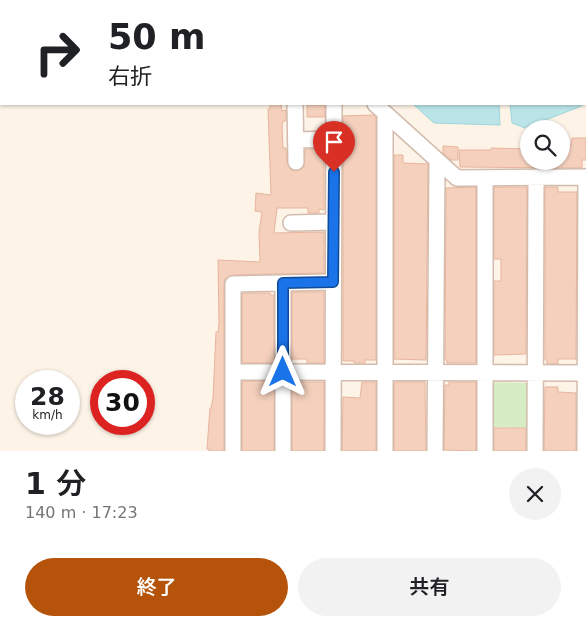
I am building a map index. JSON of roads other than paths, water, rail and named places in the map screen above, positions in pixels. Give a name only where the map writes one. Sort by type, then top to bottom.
[{"type":"street","points":[[295,105],[293,135],[296,162]]},
{"type":"street","points":[[333,451],[334,105]]},
{"type":"street","points":[[380,108],[457,178],[586,177],[584,451]]},
{"type":"street","points":[[380,108],[385,451]]},
{"type":"street","points":[[293,135],[334,139]]},
{"type":"street","points":[[435,451],[437,160]]},
{"type":"street","points":[[535,451],[536,177]]},
{"type":"street","points":[[485,178],[485,451]]},
{"type":"street","points":[[291,223],[333,222]]},
{"type":"street","points":[[233,451],[233,284],[333,282]]},
{"type":"street","points":[[283,283],[283,451]]},
{"type":"street","points":[[233,372],[585,373]]},
{"type":"water","points":[[414,105],[499,105],[500,125],[434,123]]},
{"type":"water","points":[[510,105],[582,105],[546,120],[520,120],[520,126],[512,123]]}]
